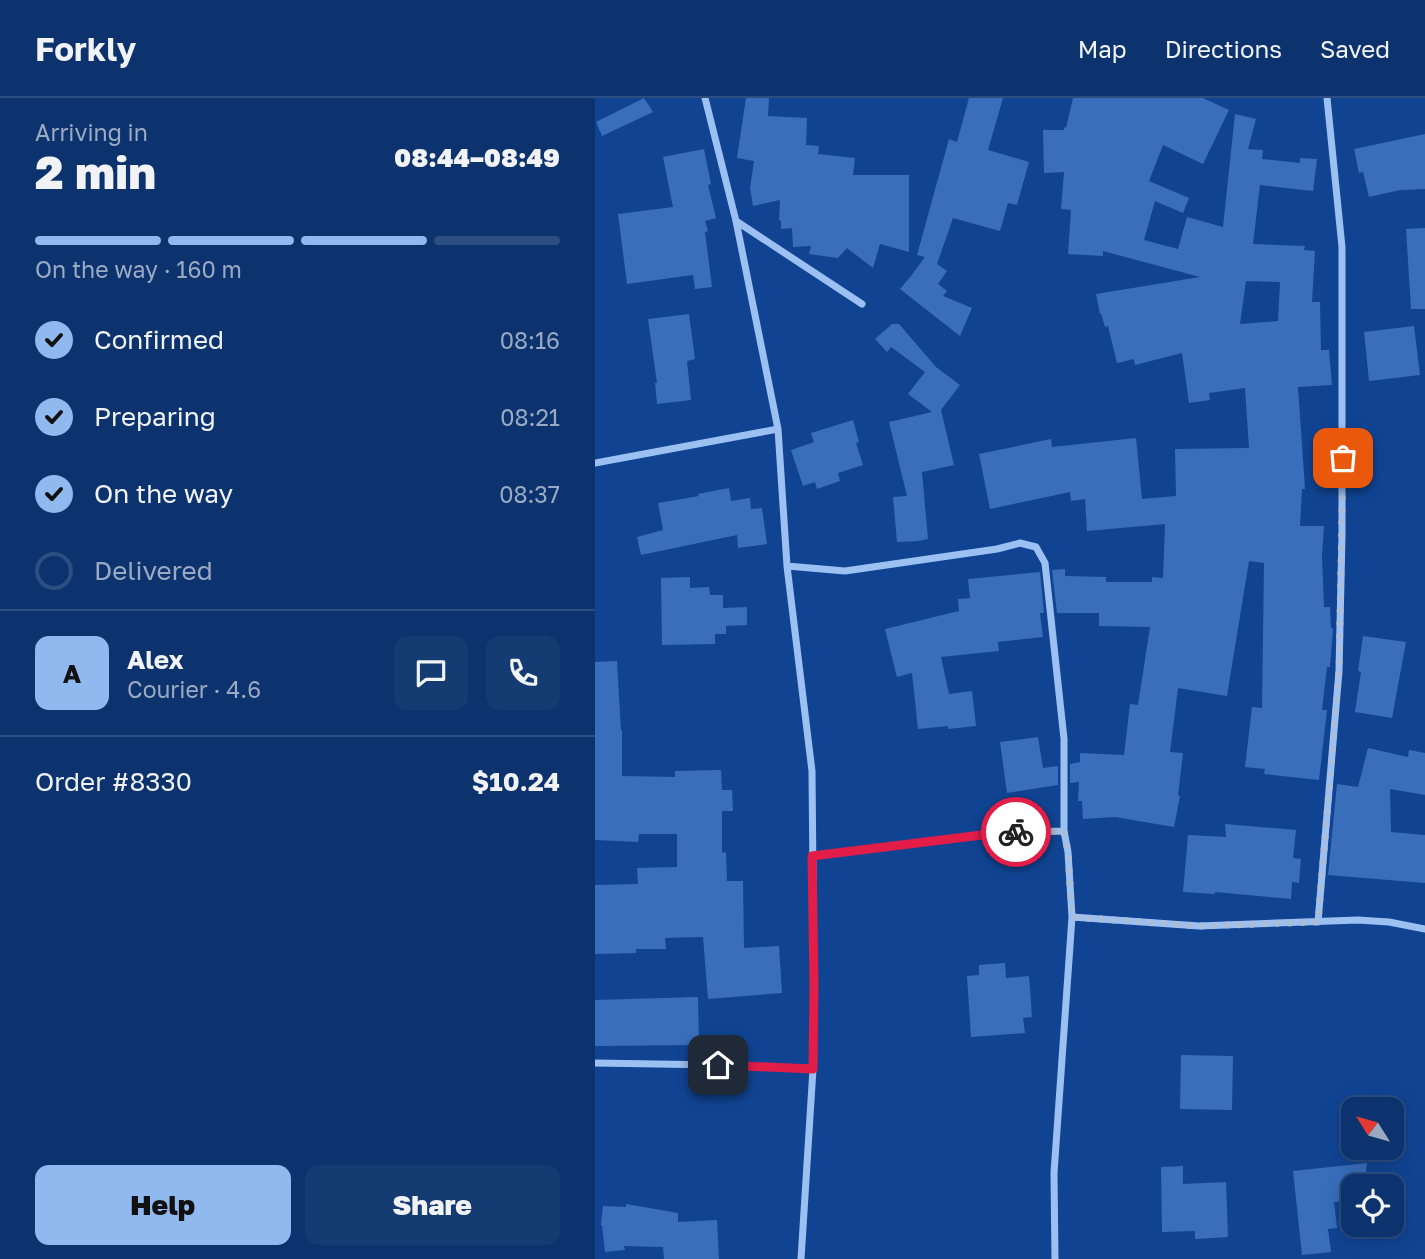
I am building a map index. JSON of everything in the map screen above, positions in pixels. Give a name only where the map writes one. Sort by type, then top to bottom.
[{"type":"street","points":[[705,98],[736,221],[778,429],[787,566],[812,771],[813,1069],[801,1259]]},
{"type":"street","points":[[1318,922],[1339,671],[1342,535],[1342,247],[1327,98]]},
{"type":"street","points":[[736,221],[862,304]]},
{"type":"street","points":[[595,463],[778,429]]},
{"type":"street","points":[[787,566],[845,572],[997,549],[1020,542],[1036,547],[1045,563],[1064,739],[1064,831],[1072,917],[1054,1173],[1055,1259]]},
{"type":"street","points":[[812,856],[998,833],[1064,831]]},
{"type":"street","points":[[1072,917],[1199,926],[1358,919],[1425,929]]},
{"type":"street","points":[[595,1063],[813,1069]]},
{"type":"building","points":[[644,98],[653,112],[602,136],[596,122]]},
{"type":"building","points":[[746,98],[769,98],[768,116],[807,118],[806,145],[819,146],[818,154],[855,158],[853,175],[909,175],[909,252],[880,244],[873,268],[847,248],[838,258],[809,254],[811,246],[793,247],[792,228],[781,229],[780,200],[753,206],[750,188],[754,161],[737,158]]},
{"type":"building","points":[[969,98],[1003,98],[988,150],[1029,162],[1017,205],[1008,203],[1000,231],[953,218],[937,264],[947,271],[938,284],[947,291],[943,296],[972,308],[960,336],[900,289],[925,257],[917,255],[949,139],[957,142]]},
{"type":"building","points":[[1073,98],[1203,98],[1229,110],[1203,164],[1163,145],[1149,181],[1189,198],[1183,213],[1155,201],[1144,240],[1178,249],[1187,217],[1223,227],[1235,114],[1256,119],[1248,149],[1263,150],[1262,159],[1300,163],[1300,158],[1317,159],[1313,191],[1260,185],[1253,244],[1305,246],[1304,250],[1315,251],[1312,302],[1320,302],[1321,350],[1329,350],[1332,385],[1298,387],[1305,489],[1302,489],[1300,526],[1324,526],[1324,607],[1330,607],[1333,628],[1330,667],[1327,667],[1322,710],[1327,710],[1319,780],[1264,774],[1265,769],[1245,767],[1252,707],[1262,708],[1264,563],[1249,561],[1227,696],[1178,688],[1170,752],[1183,753],[1180,796],[1174,827],[1115,817],[1083,819],[1082,801],[1078,801],[1079,782],[1070,783],[1070,764],[1080,762],[1080,753],[1124,755],[1130,704],[1138,705],[1150,627],[1099,626],[1099,613],[1057,613],[1052,570],[1065,569],[1065,576],[1106,577],[1106,582],[1152,582],[1152,577],[1163,578],[1165,524],[1087,531],[1085,499],[1071,501],[1070,492],[990,509],[979,454],[1051,439],[1052,447],[1136,438],[1142,499],[1176,496],[1175,449],[1249,448],[1245,388],[1209,393],[1210,400],[1189,403],[1182,353],[1135,365],[1134,359],[1117,363],[1108,326],[1105,327],[1100,314],[1096,294],[1200,277],[1103,251],[1103,256],[1068,254],[1071,210],[1061,209],[1064,172],[1044,173],[1043,130],[1066,128]],"holes":[[[1246,281],[1280,282],[1278,321],[1240,324]]]},
{"type":"building","points":[[1425,134],[1425,189],[1400,190],[1369,197],[1363,172],[1359,173],[1354,149]]},
{"type":"building","points":[[704,149],[711,184],[708,185],[716,218],[705,221],[712,287],[695,289],[693,275],[627,284],[618,214],[673,207],[663,157]]},
{"type":"building","points":[[1425,228],[1425,309],[1411,309],[1406,229]]},
{"type":"building","points":[[689,314],[695,359],[687,361],[691,400],[657,404],[657,383],[648,319]]},
{"type":"building","points":[[892,324],[899,324],[936,367],[960,385],[941,410],[954,465],[922,472],[928,539],[918,541],[897,542],[893,497],[907,496],[889,422],[932,412],[908,394],[925,372],[891,347],[887,352],[875,339]]},
{"type":"building","points":[[1414,326],[1420,375],[1369,381],[1364,332]]},
{"type":"building","points":[[853,420],[863,465],[838,473],[840,481],[817,489],[815,482],[803,486],[791,450],[814,442],[811,433]]},
{"type":"building","points":[[729,488],[731,501],[750,498],[751,509],[762,508],[767,544],[738,548],[737,535],[641,555],[637,537],[663,530],[658,503]]},
{"type":"building","points":[[1040,572],[1044,613],[1040,613],[1043,637],[998,642],[999,651],[941,657],[949,694],[972,691],[976,726],[918,729],[912,673],[897,677],[885,629],[959,611],[958,599],[970,598],[968,579]]},
{"type":"building","points":[[690,577],[690,588],[709,587],[710,595],[723,595],[723,608],[747,607],[747,625],[726,626],[726,634],[715,634],[715,644],[662,645],[661,578]]},
{"type":"building","points":[[1363,636],[1406,642],[1392,718],[1355,712]]},
{"type":"building","points":[[617,661],[622,776],[675,777],[675,771],[721,770],[722,790],[732,790],[733,811],[722,811],[722,853],[726,852],[727,881],[743,881],[744,948],[779,946],[782,993],[708,999],[703,937],[665,938],[666,949],[636,949],[636,953],[595,954],[595,885],[638,884],[637,868],[677,867],[677,834],[639,834],[638,842],[595,840],[595,662]]},
{"type":"building","points":[[1038,737],[1043,768],[1058,766],[1058,785],[1007,793],[1000,742]]},
{"type":"building","points":[[1368,748],[1408,757],[1409,750],[1425,753],[1425,795],[1390,789],[1391,832],[1425,835],[1425,883],[1328,875],[1337,784],[1358,787]]},
{"type":"building","points":[[1225,824],[1296,830],[1293,858],[1301,859],[1299,883],[1292,882],[1291,899],[1183,892],[1188,835],[1226,837]]},
{"type":"building","points":[[1005,963],[1006,978],[1029,976],[1032,1017],[1023,1018],[1025,1033],[971,1037],[967,976],[979,975],[979,965]]},
{"type":"building","points":[[698,997],[699,1045],[595,1046],[595,1000]]},
{"type":"building","points":[[1181,1055],[1233,1056],[1232,1110],[1180,1109]]},
{"type":"building","points":[[1367,1163],[1366,1174],[1341,1174],[1341,1201],[1334,1202],[1337,1228],[1328,1229],[1331,1252],[1302,1255],[1293,1171]]},
{"type":"building","points":[[1183,1166],[1183,1184],[1226,1182],[1228,1237],[1195,1239],[1195,1231],[1162,1232],[1161,1167]]},
{"type":"building","points":[[626,1204],[678,1213],[678,1222],[717,1220],[719,1259],[664,1259],[663,1247],[624,1246],[625,1250],[605,1252],[601,1225],[603,1206],[626,1207]]},
{"type":"way so far","points":[[1016,832],[1064,831],[1072,917],[1199,926],[1318,922],[1339,671],[1343,458]]},
{"type":"route","points":[[718,1065],[813,1069],[812,856],[1016,832]]}]
